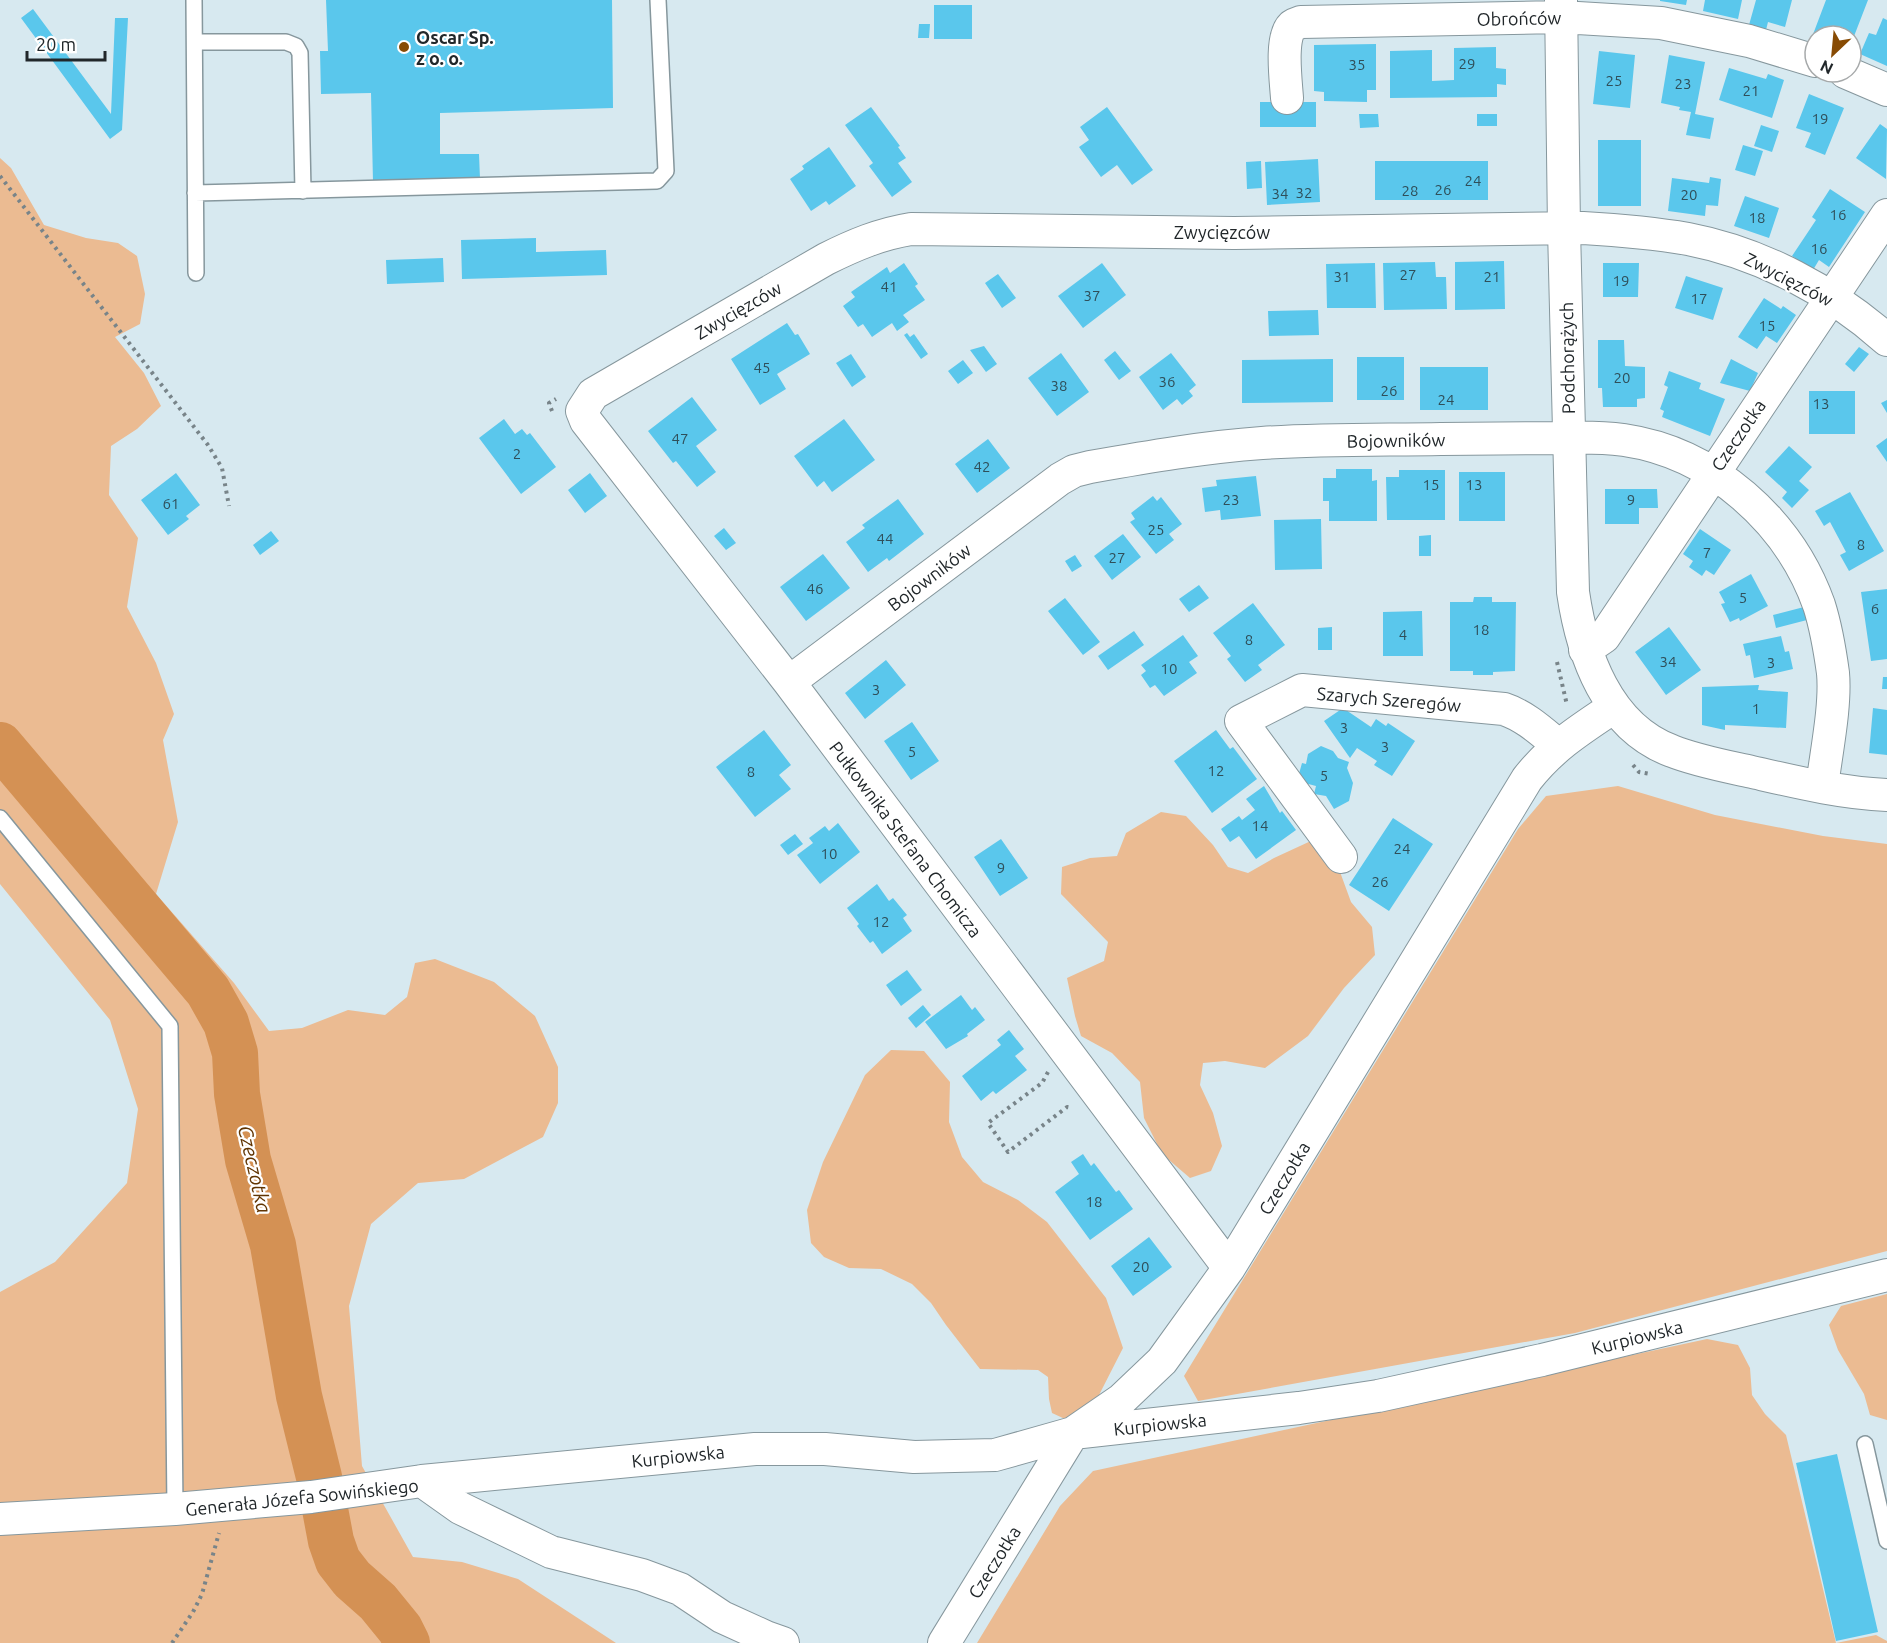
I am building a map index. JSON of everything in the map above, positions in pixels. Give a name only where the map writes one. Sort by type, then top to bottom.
[{"type":"street","name":"Obrońców","points":[[1287,98],[1285,41],[1293,25],[1301,22],[1561,8],[1706,31],[1749,41],[1803,58]]},
{"type":"street","name":"Podchorążych","points":[[1561,8],[1573,591],[1576,617],[1585,650],[1614,707],[1643,735],[1672,751],[1787,780],[1866,794],[1887,795]]},
{"type":"street","points":[[1863,80],[1887,90]]},
{"type":"street","name":"Czeczotka","points":[[1585,650],[1604,637],[1887,215]]},
{"type":"street","name":"Zwycięzców","points":[[565,407],[593,394],[859,242],[911,229],[1234,233],[1564,229],[1666,235],[1714,245],[1774,267],[1831,299],[1887,340]]},
{"type":"street","name":"Pułkownika Stefana Chomicza","points":[[565,407],[586,421],[789,682],[1229,1268]]},
{"type":"street","name":"Bojowników","points":[[789,682],[1060,479],[1074,471],[1132,460],[1262,443],[1569,438],[1623,440],[1647,445],[1689,460],[1730,484],[1772,523],[1802,568],[1819,605],[1833,675],[1833,694],[1822,787]]},
{"type":"street","name":"Szarych Szeregów","points":[[1341,857],[1241,721],[1302,690],[1504,709],[1528,721],[1558,745]]},
{"type":"street","name":"Czeczotka","points":[[944,1643],[1074,1433],[1121,1400],[1162,1361],[1229,1268],[1527,779],[1540,762],[1558,745],[1614,707]]},
{"type":"street","name":"Kurpiowska","points":[[422,1481],[755,1449],[825,1449],[914,1457],[995,1455],[1074,1433],[1299,1408],[1378,1396],[1542,1360],[1887,1275]]},
{"type":"street","name":"Generała Józefa Sowińskiego","points":[[0,1519],[175,1509],[322,1495],[422,1481],[460,1509],[551,1552],[642,1575],[680,1589],[722,1617],[783,1643]]},
{"type":"lane","points":[[194,0],[196,273]]},
{"type":"lane","points":[[195,193],[657,181],[666,171],[658,0]]},
{"type":"lane","points":[[195,42],[286,42],[296,46],[300,52],[303,191]]},
{"type":"lane","points":[[0,818],[170,1026],[175,1509]]},
{"type":"lane","points":[[1865,1444],[1887,1541]]},
{"type":"path","points":[[0,176],[208,445],[222,468],[229,506]]},
{"type":"path","points":[[1049,1070],[1042,1083],[988,1123],[1008,1152],[1067,1107],[1076,1109]]},
{"type":"path","points":[[172,1643],[202,1594],[217,1539],[230,1504]]},
{"type":"shaded area","points":[[0,158],[11,168],[44,225],[86,238],[118,243],[137,256],[145,294],[140,324],[115,337],[144,373],[161,406],[137,429],[111,446],[109,495],[138,538],[127,607],[156,663],[174,714],[163,740],[178,822],[156,894],[234,983],[269,1031],[302,1028],[348,1010],[385,1015],[407,997],[415,963],[435,959],[494,982],[535,1016],[558,1067],[558,1103],[543,1137],[464,1179],[418,1183],[371,1224],[349,1306],[362,1466],[413,1557],[462,1562],[518,1579],[616,1643],[0,1643],[0,1292],[55,1262],[127,1183],[138,1109],[110,1020],[0,884]]},
{"type":"shaded area","points":[[1618,786],[1715,815],[1823,836],[1887,844],[1887,1251],[1575,1333],[1198,1401],[1184,1376],[1518,829],[1546,796]]},
{"type":"shaded area","points":[[1161,812],[1186,816],[1213,845],[1228,867],[1248,873],[1313,840],[1332,850],[1351,902],[1372,927],[1375,955],[1344,988],[1308,1036],[1265,1068],[1225,1061],[1203,1063],[1200,1085],[1213,1113],[1222,1146],[1211,1171],[1190,1178],[1162,1154],[1144,1118],[1140,1082],[1112,1053],[1081,1036],[1067,978],[1104,961],[1108,942],[1061,894],[1062,867],[1090,858],[1117,856],[1126,833]]},
{"type":"shaded area","points":[[891,1050],[924,1051],[950,1082],[949,1122],[962,1157],[983,1182],[1018,1200],[1047,1222],[1106,1298],[1123,1348],[1099,1395],[1065,1419],[1052,1413],[1048,1377],[1038,1370],[980,1369],[931,1303],[912,1284],[881,1269],[849,1268],[824,1257],[811,1243],[807,1210],[823,1162],[865,1075]]},
{"type":"shaded area","points":[[1887,1294],[1887,1420],[1870,1415],[1864,1394],[1838,1350],[1829,1325],[1841,1306]]},
{"type":"shaded area","points":[[1707,1339],[1738,1345],[1750,1368],[1752,1395],[1765,1414],[1786,1435],[1836,1643],[977,1643],[1060,1506],[1093,1471]]},
{"type":"shaded area","points":[[1876,1635],[1887,1643],[1836,1643]]},
{"type":"building","points":[[326,0],[612,0],[613,108],[440,113],[440,154],[479,154],[480,179],[373,182],[371,93],[321,94],[320,51],[328,51]]},
{"type":"building","points":[[1660,0],[1687,0],[1686,5]]},
{"type":"building","points":[[1705,0],[1742,0],[1738,19],[1703,11]]},
{"type":"building","points":[[1756,0],[1792,0],[1785,27],[1768,22],[1766,30],[1749,25]]},
{"type":"building","points":[[1826,0],[1868,0],[1859,24],[1817,24]]},
{"type":"building","points":[[934,5],[972,5],[972,39],[934,39]]},
{"type":"building","points":[[33,9],[111,114],[115,18],[128,18],[122,130],[110,139],[21,18]]},
{"type":"building","points":[[1883,18],[1887,20],[1887,66],[1863,55],[1863,47],[1869,33],[1876,35]]},
{"type":"building","points":[[919,24],[930,24],[929,38],[918,38]]},
{"type":"building","points":[[1376,44],[1376,90],[1367,90],[1367,102],[1324,101],[1324,92],[1314,91],[1314,45]]},
{"type":"building","points":[[1496,47],[1496,68],[1506,69],[1506,85],[1497,84],[1497,97],[1390,98],[1390,51],[1432,50],[1432,81],[1454,80],[1454,48]]},
{"type":"building","points":[[1599,51],[1635,55],[1630,108],[1593,104]]},
{"type":"building","points":[[1669,55],[1705,62],[1695,114],[1714,118],[1710,139],[1686,135],[1691,112],[1661,103]]},
{"type":"building","points":[[1729,68],[1766,79],[1768,74],[1784,80],[1772,118],[1719,100]]},
{"type":"building","points":[[1809,94],[1844,108],[1825,155],[1805,147],[1811,133],[1796,128]]},
{"type":"building","points":[[1260,102],[1316,102],[1316,127],[1260,127]]},
{"type":"building","points":[[871,107],[900,146],[898,147],[906,158],[898,163],[912,182],[892,197],[869,166],[873,163],[845,125]]},
{"type":"building","points":[[1107,107],[1153,170],[1132,185],[1117,165],[1101,177],[1079,147],[1089,140],[1080,127]]},
{"type":"building","points":[[1359,114],[1378,114],[1379,127],[1360,128]]},
{"type":"building","points":[[1477,114],[1497,114],[1497,126],[1477,126]]},
{"type":"building","points":[[1880,124],[1887,129],[1886,179],[1856,158]]},
{"type":"building","points":[[1761,125],[1779,131],[1772,152],[1754,146]]},
{"type":"building","points":[[1598,140],[1641,140],[1641,206],[1598,206]]},
{"type":"building","points":[[1743,145],[1763,151],[1755,176],[1735,170]]},
{"type":"building","points":[[829,147],[856,186],[829,205],[826,201],[811,211],[790,179],[804,169],[802,166]]},
{"type":"building","points":[[1318,159],[1320,202],[1267,205],[1265,162]]},
{"type":"building","points":[[1261,161],[1262,188],[1247,189],[1246,162]]},
{"type":"building","points":[[1375,161],[1488,161],[1488,200],[1375,200]]},
{"type":"building","points":[[1710,177],[1721,179],[1718,206],[1706,205],[1705,216],[1668,211],[1672,178],[1709,183]]},
{"type":"building","points":[[1830,189],[1865,212],[1829,267],[1819,260],[1813,270],[1792,256],[1816,220],[1812,217]]},
{"type":"building","points":[[1745,196],[1779,208],[1769,238],[1734,226]]},
{"type":"building","points":[[536,238],[536,252],[606,250],[607,275],[462,279],[461,240]]},
{"type":"building","points":[[443,258],[444,282],[387,284],[386,260]]},
{"type":"building","points":[[1504,261],[1505,309],[1455,310],[1455,262]]},
{"type":"building","points":[[1435,262],[1436,277],[1446,277],[1447,309],[1384,310],[1383,263]]},
{"type":"building","points":[[904,263],[918,284],[915,286],[925,300],[903,315],[909,322],[897,331],[892,323],[872,337],[863,324],[858,327],[843,306],[855,297],[851,292],[887,267],[890,273]]},
{"type":"building","points":[[1102,263],[1126,295],[1083,328],[1058,296]]},
{"type":"building","points":[[1375,263],[1376,308],[1327,308],[1326,264]]},
{"type":"building","points":[[1603,263],[1639,263],[1638,297],[1603,297]]},
{"type":"building","points":[[998,274],[1016,298],[1002,308],[985,283]]},
{"type":"building","points":[[1686,276],[1723,288],[1713,320],[1675,308]]},
{"type":"building","points":[[1764,298],[1781,309],[1783,306],[1796,315],[1777,343],[1766,336],[1757,349],[1738,337]]},
{"type":"building","points":[[1318,310],[1319,335],[1269,336],[1268,311]]},
{"type":"building","points":[[787,323],[795,335],[798,334],[810,354],[777,374],[786,389],[760,405],[731,359]]},
{"type":"building","points":[[907,333],[910,337],[914,334],[928,354],[921,359],[904,335]]},
{"type":"building","points":[[1598,340],[1624,340],[1625,366],[1645,367],[1645,398],[1637,399],[1637,407],[1603,407],[1602,388],[1598,388]]},
{"type":"building","points":[[984,346],[997,364],[986,372],[970,350]]},
{"type":"building","points":[[1859,347],[1869,354],[1854,372],[1845,364]]},
{"type":"building","points":[[1115,351],[1131,371],[1119,380],[1104,360]]},
{"type":"building","points":[[1061,353],[1089,392],[1057,416],[1028,378]]},
{"type":"building","points":[[1171,353],[1196,385],[1189,391],[1193,396],[1182,405],[1177,399],[1163,410],[1139,377]]},
{"type":"building","points":[[851,354],[866,377],[852,387],[836,363]]},
{"type":"building","points":[[1357,357],[1404,357],[1404,400],[1357,400]]},
{"type":"building","points":[[1333,359],[1333,402],[1242,403],[1242,360]]},
{"type":"building","points":[[1731,359],[1758,373],[1750,391],[1720,383]]},
{"type":"building","points":[[963,360],[973,373],[958,384],[948,371]]},
{"type":"building","points":[[1420,367],[1488,367],[1488,410],[1420,410]]},
{"type":"building","points":[[1669,371],[1701,383],[1699,389],[1725,399],[1710,436],[1662,417],[1664,411],[1660,409],[1668,387],[1664,385]]},
{"type":"building","points":[[1809,391],[1855,391],[1855,434],[1809,434]]},
{"type":"building","points":[[692,397],[717,430],[696,446],[716,472],[697,487],[676,461],[673,463],[648,431]]},
{"type":"building","points":[[1887,400],[1887,413],[1881,403]]},
{"type":"building","points":[[504,419],[515,434],[522,429],[527,435],[530,433],[556,467],[521,494],[479,438]]},
{"type":"building","points":[[844,419],[875,460],[832,492],[824,481],[817,487],[794,456]]},
{"type":"building","points":[[1887,438],[1887,462],[1876,446]]},
{"type":"building","points":[[988,439],[1010,468],[977,493],[955,464]]},
{"type":"building","points":[[1789,446],[1812,467],[1799,481],[1809,490],[1792,508],[1782,498],[1787,492],[1765,472]]},
{"type":"building","points":[[1336,469],[1372,469],[1372,481],[1377,480],[1377,521],[1329,521],[1329,501],[1323,501],[1323,478],[1336,478]]},
{"type":"building","points":[[1399,470],[1445,470],[1445,520],[1387,520],[1386,477],[1399,477]]},
{"type":"building","points":[[1459,472],[1505,472],[1505,521],[1459,521]]},
{"type":"building","points":[[176,473],[200,505],[186,516],[189,519],[168,535],[141,500]]},
{"type":"building","points":[[590,473],[607,496],[585,513],[568,490]]},
{"type":"building","points":[[1256,476],[1261,516],[1221,520],[1220,510],[1205,512],[1202,488],[1217,486],[1216,480]]},
{"type":"building","points":[[1605,489],[1657,489],[1658,508],[1639,508],[1639,524],[1605,524]]},
{"type":"building","points":[[1850,492],[1884,551],[1849,571],[1840,555],[1846,552],[1830,522],[1824,526],[1815,511]]},
{"type":"building","points":[[1153,496],[1157,501],[1161,497],[1182,524],[1169,534],[1174,540],[1156,554],[1130,522],[1135,519],[1131,513]]},
{"type":"building","points":[[898,499],[924,534],[889,561],[887,558],[868,572],[846,542],[865,528],[862,525]]},
{"type":"building","points":[[1321,519],[1322,569],[1275,570],[1274,520]]},
{"type":"building","points":[[724,528],[736,543],[726,550],[714,536]]},
{"type":"building","points":[[1700,529],[1731,550],[1714,575],[1706,570],[1702,576],[1689,567],[1693,561],[1683,554]]},
{"type":"building","points":[[271,531],[279,541],[260,555],[253,545]]},
{"type":"building","points":[[1123,534],[1141,557],[1112,580],[1094,556]]},
{"type":"building","points":[[1431,535],[1431,556],[1419,556],[1419,536]]},
{"type":"building","points":[[823,554],[850,588],[806,621],[780,587]]},
{"type":"building","points":[[1075,555],[1082,566],[1072,572],[1065,561]]},
{"type":"building","points":[[1751,574],[1768,606],[1740,621],[1739,618],[1730,622],[1721,604],[1725,603],[1719,592]]},
{"type":"building","points":[[1199,585],[1209,598],[1189,612],[1179,599]]},
{"type":"building","points":[[1887,589],[1887,659],[1871,661],[1861,592]]},
{"type":"building","points":[[1474,597],[1492,597],[1492,602],[1516,602],[1515,671],[1493,672],[1493,675],[1473,675],[1473,671],[1450,671],[1450,602],[1473,602]]},
{"type":"building","points":[[1065,598],[1100,642],[1083,655],[1048,611]]},
{"type":"building","points":[[1253,603],[1285,645],[1258,665],[1262,670],[1245,682],[1227,659],[1231,656],[1213,633]]},
{"type":"building","points":[[1804,607],[1807,620],[1776,628],[1773,615]]},
{"type":"building","points":[[1422,611],[1423,656],[1383,656],[1383,612]]},
{"type":"building","points":[[1332,627],[1332,650],[1318,650],[1318,628]]},
{"type":"building","points":[[1669,627],[1701,670],[1666,695],[1635,652]]},
{"type":"building","points":[[1134,631],[1144,645],[1108,670],[1098,656]]},
{"type":"building","points":[[1183,635],[1198,656],[1189,662],[1197,673],[1164,696],[1155,685],[1150,688],[1141,675],[1146,671],[1141,665]]},
{"type":"building","points":[[1781,636],[1785,652],[1789,651],[1793,669],[1754,678],[1750,655],[1746,656],[1743,644]]},
{"type":"building","points":[[886,660],[906,685],[865,719],[845,693]]},
{"type":"building","points":[[1883,677],[1887,677],[1887,689],[1882,689]]},
{"type":"building","points":[[1759,685],[1758,690],[1788,692],[1786,728],[1725,725],[1725,730],[1702,725],[1702,687]]},
{"type":"building","points":[[1343,708],[1371,727],[1376,719],[1386,726],[1388,723],[1415,741],[1392,776],[1374,765],[1377,761],[1357,748],[1350,758],[1324,721]]},
{"type":"building","points":[[1873,708],[1887,710],[1887,755],[1869,753]]},
{"type":"building","points":[[912,722],[939,761],[911,780],[884,741]]},
{"type":"building","points":[[764,730],[791,765],[779,775],[791,789],[755,817],[716,767]]},
{"type":"building","points":[[1216,730],[1230,749],[1233,747],[1257,779],[1212,813],[1174,761]]},
{"type":"building","points":[[1321,746],[1333,751],[1338,758],[1349,762],[1347,768],[1353,783],[1349,801],[1334,809],[1326,796],[1314,794],[1316,786],[1297,781],[1302,763],[1306,764],[1308,754]]},
{"type":"building","points":[[1264,786],[1280,813],[1282,811],[1296,830],[1256,859],[1239,836],[1230,842],[1221,829],[1239,816],[1242,820],[1255,810],[1246,799]]},
{"type":"building","points":[[1393,818],[1433,844],[1389,911],[1349,885]]},
{"type":"building","points":[[838,823],[860,852],[820,884],[797,855],[813,843],[809,838],[825,826],[829,831]]},
{"type":"building","points":[[795,834],[803,844],[788,855],[780,845]]},
{"type":"building","points":[[1001,839],[1028,878],[1000,896],[974,857]]},
{"type":"building","points":[[877,884],[889,901],[893,898],[907,915],[903,918],[912,931],[882,954],[873,941],[870,943],[857,926],[859,924],[847,908]]},
{"type":"building","points":[[907,970],[922,990],[901,1006],[886,985]]},
{"type":"building","points":[[961,995],[972,1010],[975,1007],[985,1020],[967,1034],[968,1036],[946,1049],[925,1022]]},
{"type":"building","points":[[923,1005],[931,1015],[916,1028],[908,1018]]},
{"type":"building","points":[[1009,1030],[1024,1049],[1015,1056],[1027,1070],[996,1094],[993,1091],[981,1101],[962,1076],[1001,1045],[997,1040]]},
{"type":"building","points":[[1083,1154],[1091,1166],[1094,1163],[1116,1192],[1119,1190],[1133,1209],[1090,1240],[1055,1192],[1079,1174],[1071,1162]]},
{"type":"building","points":[[1149,1237],[1172,1267],[1133,1296],[1111,1266]]},
{"type":"building","points":[[1837,1454],[1878,1632],[1836,1641],[1796,1463]]},
{"type":"waterway","name":"Czeczotka","points":[[0,745],[208,991],[226,1023],[235,1053],[237,1094],[248,1160],[273,1245],[299,1396],[319,1477],[331,1541],[338,1561],[352,1579],[378,1602],[400,1629],[407,1643]]},
{"type":"place","name":"Oscar Sp. z o. o.","points":[[404,47]]}]
